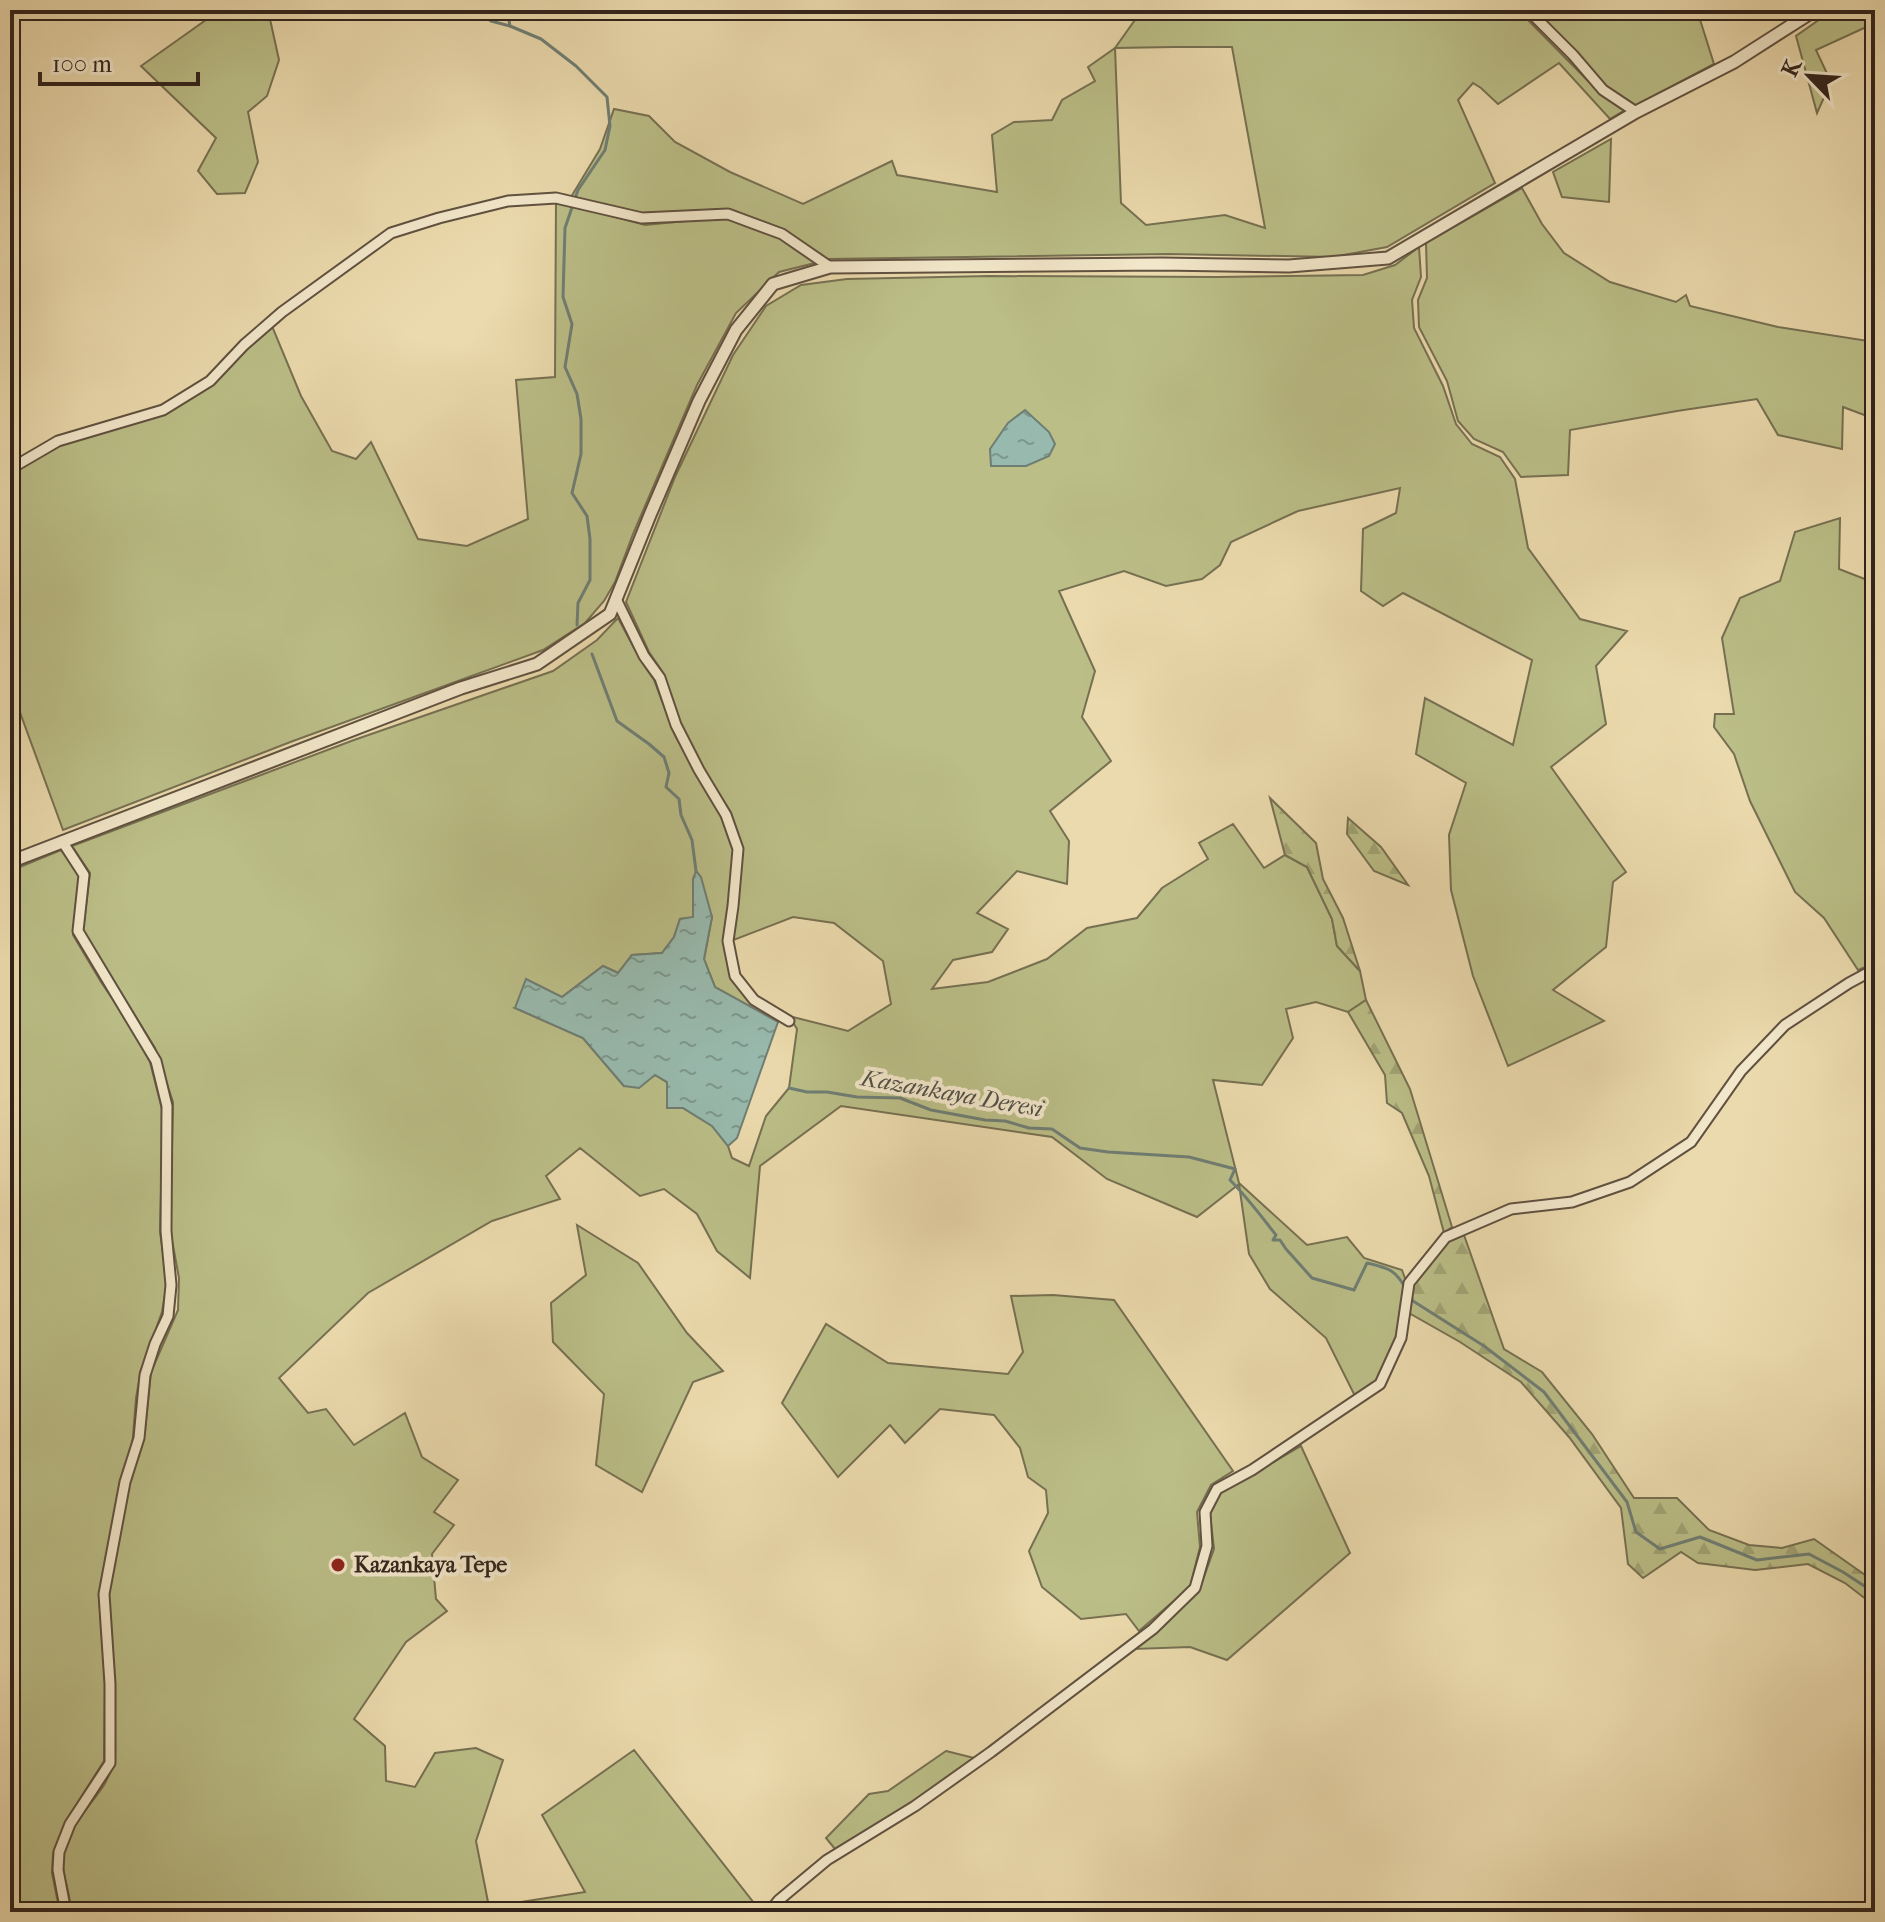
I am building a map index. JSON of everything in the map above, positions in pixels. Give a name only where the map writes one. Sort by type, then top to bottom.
[{"type":"street","points":[[1528,10],[1603,90],[1636,112]]},
{"type":"street","points":[[10,862],[461,688],[537,664],[610,614],[699,401],[736,330],[773,284],[830,267],[1289,266],[1388,258],[1636,112],[1734,62],[1812,10]]},
{"type":"street","points":[[10,469],[58,441],[163,410],[210,381],[244,345],[282,312],[391,233],[466,211],[508,201],[556,198],[642,218],[728,214],[782,234],[830,267]]},
{"type":"street","points":[[616,599],[644,656],[660,678],[676,725],[726,815],[738,849],[728,941],[735,976],[754,1000],[789,1021]]},
{"type":"street","points":[[62,841],[84,875],[78,931],[156,1061],[167,1106],[166,1231],[171,1285],[168,1316],[145,1375],[139,1438],[125,1482],[104,1594],[110,1684],[110,1763],[70,1824],[59,1852],[63,1912]]},
{"type":"street","points":[[769,1912],[827,1860],[928,1797],[1153,1629],[1195,1588],[1207,1546],[1205,1512],[1217,1489],[1265,1462],[1380,1384],[1401,1338],[1409,1283],[1446,1237],[1511,1209],[1572,1202],[1630,1182],[1691,1142],[1741,1071],[1785,1025],[1875,969]]},
{"type":"green space","points":[[220,10],[268,10],[279,60],[267,96],[248,112],[258,162],[245,193],[217,194],[198,171],[216,138],[141,66]]},
{"type":"green space","points":[[1142,10],[1518,10],[1599,92],[1625,110],[1610,119],[1559,63],[1498,104],[1473,83],[1458,100],[1495,183],[1387,247],[1333,257],[1168,254],[825,259],[784,230],[730,209],[642,213],[571,197],[600,149],[614,109],[649,116],[675,142],[730,172],[803,204],[892,161],[897,175],[997,192],[992,135],[1014,122],[1052,120],[1062,100],[1095,81],[1088,67],[1115,48]],"holes":[[[1232,47],[1265,228],[1225,215],[1146,225],[1121,203],[1115,48]]]},
{"type":"green space","points":[[1529,10],[1697,10],[1714,64],[1633,107],[1604,87]]},
{"type":"green space","points":[[1826,10],[1875,10],[1875,23],[1816,50],[1831,82],[1817,113],[1796,36],[1820,19]]},
{"type":"green space","points":[[1611,139],[1609,202],[1562,197],[1553,172]]},
{"type":"green space","points":[[1522,188],[1542,224],[1564,253],[1610,282],[1676,302],[1686,295],[1690,306],[1778,327],[1875,342],[1875,419],[1843,407],[1842,449],[1778,435],[1757,399],[1677,411],[1570,430],[1568,475],[1521,477],[1503,452],[1474,439],[1458,421],[1447,381],[1419,327],[1418,300],[1427,278],[1426,243]]},
{"type":"green space","points":[[556,201],[645,225],[727,217],[780,238],[815,263],[779,272],[736,313],[697,385],[615,582],[604,601],[585,623],[543,650],[293,741],[63,830],[10,685],[10,473],[65,443],[165,413],[272,326],[301,396],[332,451],[356,459],[371,442],[418,539],[467,546],[528,519],[516,380],[555,377]]},
{"type":"green space","points":[[1419,247],[1421,277],[1412,300],[1414,328],[1443,386],[1456,424],[1472,444],[1500,457],[1515,479],[1528,548],[1580,619],[1627,631],[1596,666],[1606,724],[1551,767],[1626,872],[1613,882],[1606,947],[1553,990],[1604,1021],[1508,1066],[1473,976],[1451,890],[1449,835],[1466,783],[1416,754],[1425,698],[1513,745],[1532,660],[1403,593],[1383,606],[1361,591],[1363,529],[1396,513],[1400,488],[1298,511],[1231,542],[1220,565],[1202,579],[1166,586],[1124,571],[1059,591],[1095,671],[1082,717],[1111,761],[1050,811],[1069,841],[1067,884],[1017,871],[977,913],[1008,929],[992,952],[953,960],[932,989],[988,982],[1047,959],[1087,928],[1137,918],[1162,888],[1208,859],[1199,843],[1233,824],[1264,868],[1285,855],[1307,867],[1332,919],[1337,946],[1360,971],[1366,1000],[1348,1012],[1316,1002],[1286,1009],[1293,1038],[1262,1085],[1213,1080],[1239,1183],[1307,1245],[1347,1237],[1364,1258],[1402,1270],[1406,1281],[1397,1338],[1376,1382],[1355,1396],[1326,1338],[1270,1289],[1249,1254],[1239,1184],[1197,1217],[1107,1179],[1052,1137],[841,1106],[760,1166],[750,1278],[717,1251],[697,1214],[664,1189],[640,1196],[580,1148],[546,1176],[560,1199],[492,1221],[368,1293],[279,1378],[308,1413],[326,1409],[354,1445],[405,1413],[422,1457],[458,1480],[434,1512],[454,1525],[432,1554],[436,1599],[447,1611],[406,1642],[354,1719],[385,1746],[386,1781],[415,1787],[435,1753],[476,1748],[503,1760],[476,1841],[489,1907],[585,1892],[542,1815],[634,1750],[761,1912],[490,1912],[488,1907],[444,1912],[69,1912],[63,1870],[65,1846],[115,1763],[108,1593],[129,1483],[145,1431],[151,1372],[178,1310],[179,1278],[170,1229],[173,1102],[155,1048],[83,931],[90,873],[72,846],[354,740],[553,671],[597,640],[618,618],[654,680],[675,735],[724,816],[735,850],[729,905],[732,977],[780,1017],[778,1022],[715,987],[704,959],[712,917],[693,879],[693,918],[680,919],[674,937],[662,953],[632,955],[618,973],[603,966],[562,997],[515,1008],[583,1038],[624,1086],[655,1075],[668,1083],[667,1108],[683,1108],[712,1126],[728,1146],[732,1158],[749,1166],[766,1116],[789,1088],[797,1029],[789,1016],[848,1031],[891,1004],[883,961],[834,923],[793,917],[731,941],[743,849],[730,811],[701,766],[679,722],[664,674],[649,652],[626,602],[675,477],[733,355],[766,306],[801,285],[847,279],[1363,275],[1395,265]]},
{"type":"green space","points":[[1840,518],[1839,569],[1875,583],[1875,963],[1858,970],[1824,918],[1795,892],[1750,801],[1734,754],[1714,727],[1715,714],[1734,714],[1722,638],[1740,598],[1780,581],[1795,532]]},
{"type":"green space","points":[[1270,798],[1316,843],[1323,879],[1343,918],[1360,971],[1337,946],[1332,919],[1307,867],[1285,855]]},
{"type":"green space","points":[[1348,818],[1381,847],[1408,885],[1374,871],[1347,834]]},
{"type":"green space","points":[[61,850],[80,876],[73,935],[133,1029],[150,1062],[163,1113],[160,1232],[167,1283],[162,1312],[141,1370],[132,1449],[99,1595],[105,1682],[104,1761],[66,1821],[53,1854],[52,1873],[58,1912],[10,1912],[10,871]]},
{"type":"green space","points":[[1366,1000],[1410,1089],[1452,1227],[1444,1233],[1429,1176],[1402,1113],[1387,1103],[1385,1075],[1348,1012]]},
{"type":"green space","points":[[577,1225],[638,1263],[687,1333],[723,1371],[693,1382],[642,1492],[596,1465],[604,1394],[553,1342],[551,1303],[586,1275]]},
{"type":"green space","points":[[1464,1235],[1504,1349],[1542,1372],[1592,1434],[1634,1498],[1677,1498],[1709,1530],[1749,1545],[1782,1548],[1814,1539],[1875,1582],[1875,1614],[1871,1603],[1845,1583],[1808,1564],[1755,1570],[1698,1563],[1681,1552],[1643,1578],[1628,1564],[1621,1508],[1569,1437],[1521,1382],[1409,1313],[1413,1285],[1448,1242]]},
{"type":"green space","points":[[1053,1295],[1114,1300],[1233,1471],[1211,1485],[1197,1512],[1200,1547],[1190,1587],[1139,1631],[1126,1614],[1081,1619],[1042,1587],[1029,1551],[1048,1513],[1046,1490],[1028,1477],[1020,1448],[994,1415],[940,1409],[905,1443],[890,1425],[838,1477],[782,1403],[826,1324],[888,1363],[1008,1374],[1023,1352],[1011,1296]]},
{"type":"green space","points":[[1301,1446],[1350,1553],[1227,1660],[1190,1647],[1135,1649],[1199,1591],[1214,1549],[1210,1514],[1220,1493]]},
{"type":"green space","points":[[946,1751],[974,1758],[910,1804],[835,1849],[826,1838],[869,1794],[888,1791]]},
{"type":"water","points":[[1025,410],[1049,432],[1055,444],[1049,456],[1026,466],[991,466],[990,449],[1008,423]]},
{"type":"water","points":[[696,871],[701,877],[712,917],[704,959],[715,987],[778,1022],[737,1138],[728,1146],[712,1126],[683,1108],[667,1108],[667,1082],[655,1075],[639,1088],[624,1086],[583,1038],[515,1008],[526,979],[562,997],[603,966],[618,973],[632,955],[662,953],[674,937],[680,919],[693,917],[693,879]]},
{"type":"waterway","points":[[384,10],[391,17],[420,10]]},
{"type":"waterway","points":[[476,10],[491,21],[510,26]]},
{"type":"waterway","points":[[507,10],[510,26],[541,39],[576,66],[607,97],[610,126],[605,150],[578,190],[565,228],[563,297],[572,324],[565,367],[577,394],[581,419],[581,454],[572,493],[587,516],[590,539],[590,580],[578,603],[577,625]]},
{"type":"waterway","points":[[592,654],[617,721],[664,757],[669,773],[666,787],[679,799],[681,815],[692,840],[696,871]]},
{"type":"waterway","name":"Kazankaya Deresi","points":[[789,1088],[857,1097],[900,1098],[931,1110],[1005,1121],[1029,1128],[1052,1129],[1080,1148],[1189,1157],[1235,1169],[1230,1180],[1276,1235],[1273,1240],[1280,1240],[1312,1278],[1354,1290],[1367,1263],[1390,1270],[1406,1289]]},
{"type":"waterway","name":"Kazankaya Deresi","points":[[1410,1295],[1413,1301],[1484,1346],[1544,1392],[1627,1502],[1636,1532],[1660,1549],[1700,1537],[1757,1560],[1809,1554],[1875,1593]]},
{"type":"place","name":"Kazankaya Tepe","points":[[338,1565]]}]
